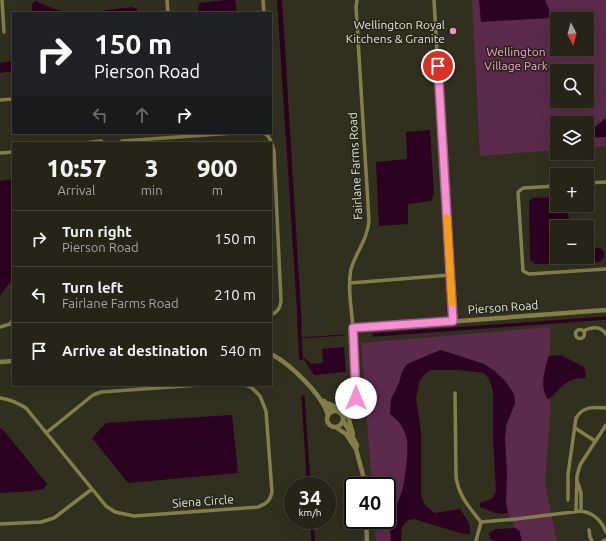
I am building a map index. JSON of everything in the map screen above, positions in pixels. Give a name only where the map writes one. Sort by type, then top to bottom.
[{"type":"street","points":[[2,0],[4,32]]},
{"type":"street","points":[[167,0],[168,12]]},
{"type":"street","points":[[263,0],[264,12]]},
{"type":"street","name":"Fairlane Farms Road","points":[[344,420],[356,398],[350,283],[353,264],[366,236],[369,220],[356,7],[357,0]]},
{"type":"street","points":[[434,0],[453,321]]},
{"type":"street","points":[[0,100],[12,99]]},
{"type":"street","points":[[121,142],[220,134]]},
{"type":"street","points":[[272,147],[274,151],[281,301],[277,312],[272,314]]},
{"type":"street","points":[[0,153],[12,152]]},
{"type":"street","points":[[594,183],[606,182]]},
{"type":"street","points":[[550,186],[523,188],[518,192],[523,271],[529,274],[606,269]]},
{"type":"street","points":[[350,283],[450,275]]},
{"type":"street","name":"Pierson Road","points":[[353,328],[606,310]]},
{"type":"street","points":[[0,327],[10,324],[12,321]]},
{"type":"street","points":[[583,331],[590,328],[600,328],[606,334]]},
{"type":"street","points":[[272,355],[293,369],[313,390],[324,406],[328,416],[327,420],[329,425],[346,434],[356,449]]},
{"type":"street","points":[[0,362],[12,361]]},
{"type":"street","points":[[46,433],[93,395],[101,392],[185,386]]},
{"type":"street","name":"Siena Circle","points":[[0,398],[6,398],[26,408],[106,506],[115,512],[134,516],[258,507],[266,504],[271,497],[272,492],[266,411],[260,396],[252,388],[247,386]]},
{"type":"street","points":[[313,390],[318,393],[330,408],[337,411],[344,420],[356,443]]},
{"type":"street","points":[[455,393],[457,485],[464,502],[481,522]]},
{"type":"street","points":[[324,401],[337,407],[352,407],[349,423],[356,443],[356,449],[363,477]]},
{"type":"street","name":"Fairlane Farms Road","points":[[337,411],[346,410],[352,407]]},
{"type":"street","points":[[568,500],[568,474],[576,418],[583,410],[589,408],[606,408]]},
{"type":"street","points":[[328,416],[330,413],[337,411]]},
{"type":"street","points":[[337,428],[341,426],[344,420]]},
{"type":"street","points":[[576,511],[577,478],[582,461],[606,425]]},
{"type":"street","points":[[575,428],[595,441]]},
{"type":"street","points":[[568,474],[577,478]]},
{"type":"street","points":[[577,478],[581,493],[581,511]]},
{"type":"street","points":[[0,524],[41,522],[54,518],[92,489]]},
{"type":"street","points":[[481,522],[581,511],[588,512],[596,516],[602,523],[606,532]]},
{"type":"street","points":[[476,541],[481,522]]},
{"type":"street","points":[[366,529],[367,541]]},
{"type":"street","points":[[589,530],[592,541]]},
{"type":"street","points":[[602,541],[606,540]]},
{"type":"green space","name":"Wellington Village Park","points":[[472,0],[606,0],[606,146],[594,147],[594,116],[550,116],[550,151],[480,156]]},
{"type":"green space","points":[[551,327],[550,353],[543,380],[544,392],[551,401],[545,483],[557,541],[522,541],[519,530],[515,528],[508,513],[506,502],[507,475],[505,439],[506,426],[515,403],[484,364],[441,350],[407,364],[402,372],[392,399],[390,414],[402,426],[407,440],[406,469],[403,488],[396,508],[396,477],[371,477],[361,343]]},
{"type":"green space","points":[[375,529],[391,529],[391,541],[376,541]]},
{"type":"shaded area","points":[[235,0],[237,12],[198,12],[199,3]]},
{"type":"shaded area","points":[[277,0],[282,0],[302,327],[298,327]]},
{"type":"shaded area","points":[[479,0],[545,0],[550,12],[549,18],[481,22]]},
{"type":"shaded area","points":[[36,1],[49,7],[71,12],[32,12],[32,4]]},
{"type":"shaded area","points":[[132,7],[137,9],[137,12],[89,12]]},
{"type":"shaded area","points":[[12,61],[12,71],[0,73],[0,63]]},
{"type":"shaded area","points":[[606,118],[606,137],[594,138],[594,127]]},
{"type":"shaded area","points":[[430,130],[434,193],[431,201],[408,204],[408,224],[379,226],[376,162],[407,159],[406,132]]},
{"type":"shaded area","points":[[12,179],[12,281],[0,296],[0,181]]},
{"type":"shaded area","points":[[550,197],[550,212],[568,212],[569,220],[550,220],[550,264],[535,264],[530,260],[529,202],[532,198]]},
{"type":"shaded area","points":[[594,248],[601,248],[604,252],[604,258],[599,262],[594,262]]},
{"type":"shaded area","points":[[344,347],[346,372],[314,375],[301,355],[311,364],[323,363],[322,349]]},
{"type":"shaded area","points":[[441,350],[484,364],[495,371],[506,382],[514,394],[515,403],[506,426],[506,502],[508,513],[504,514],[480,507],[480,503],[493,498],[496,491],[493,441],[493,391],[489,379],[484,373],[458,370],[430,370],[422,377],[419,383],[416,399],[421,431],[421,495],[425,505],[434,513],[460,509],[469,524],[470,534],[463,534],[414,519],[408,520],[402,527],[401,541],[391,541],[391,529],[396,529],[396,508],[403,488],[408,446],[402,426],[390,414],[391,399],[399,383],[402,372],[407,364]]},
{"type":"shaded area","points":[[561,355],[584,367],[586,374],[585,378],[575,379],[568,382],[548,399],[545,394],[543,384],[548,358],[549,356]]},
{"type":"shaded area","points":[[232,415],[238,473],[128,483],[92,438],[106,423]]},
{"type":"shaded area","points":[[0,428],[5,432],[47,484],[44,489],[0,493]]},
{"type":"shaded area","points":[[515,528],[519,530],[522,541],[495,541],[490,539],[489,533],[496,529]]},
{"type":"waterway","points":[[374,335],[606,318]]},
{"type":"waterway","points":[[299,322],[301,359]]},
{"type":"waterway","points":[[300,338],[344,335]]},
{"type":"waterway","points":[[303,397],[308,477]]},
{"type":"waterway","points":[[312,529],[313,541]]},
{"type":"slow traffic","points":[[447,218],[452,303]]},
{"type":"place","name":"Wellington Royal Kitchens & Granite","points":[[453,31]]},
{"type":"route","points":[[356,398],[357,392],[353,328],[453,321],[438,66]]}]
